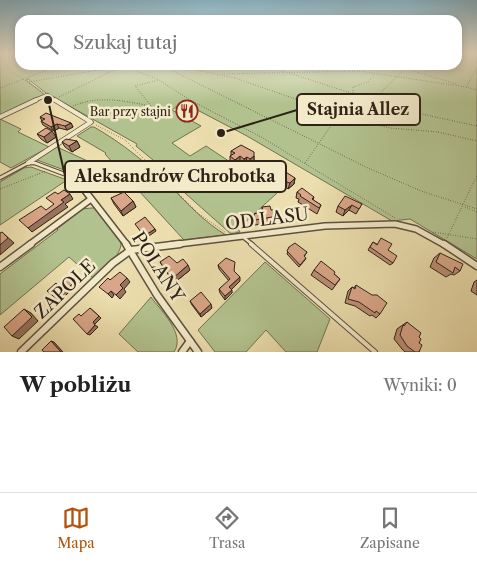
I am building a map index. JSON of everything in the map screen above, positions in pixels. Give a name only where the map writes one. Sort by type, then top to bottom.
[{"type":"street","points":[[0,117],[47,95],[91,122],[81,131],[38,155],[28,163]]},
{"type":"street","name":"POLANY","points":[[72,177],[79,183],[131,250],[157,296],[198,352]]},
{"type":"street","points":[[0,267],[91,199]]},
{"type":"street","name":"OD LASU","points":[[131,250],[324,226],[395,224],[407,226]]},
{"type":"street","points":[[407,226],[420,231],[477,266]]},
{"type":"street","name":"ZAPOLE","points":[[21,352],[113,263],[131,250]]},
{"type":"street","points":[[182,352],[190,341]]},
{"type":"lane","points":[[0,178],[28,163],[72,177]]},
{"type":"lane","points":[[242,236],[375,352]]},
{"type":"path","points":[[11,70],[47,95]]},
{"type":"path","points":[[0,88],[46,70]]},
{"type":"path","points":[[29,82],[92,70]]},
{"type":"path","points":[[54,100],[111,70]]},
{"type":"path","points":[[135,70],[158,80],[305,164],[407,226]]},
{"type":"path","points":[[170,70],[185,79],[201,84],[356,164],[398,182],[477,211]]},
{"type":"path","points":[[201,70],[235,78],[338,114],[390,128],[438,132],[477,141]]},
{"type":"path","points":[[279,70],[403,110],[477,126]]},
{"type":"path","points":[[374,100],[405,70]]},
{"type":"path","points":[[411,70],[477,90]]},
{"type":"path","points":[[466,87],[476,70]]},
{"type":"path","points":[[219,74],[333,71],[376,72],[466,87]]},
{"type":"path","points":[[305,164],[353,94],[353,87],[368,82],[376,72]]},
{"type":"path","points":[[68,108],[85,100],[96,98],[152,106],[134,86],[158,80]]},
{"type":"path","points":[[91,122],[125,140],[199,214],[231,237]]},
{"type":"path","points":[[0,189],[49,170]]},
{"type":"path","points":[[477,175],[448,235],[477,239]]},
{"type":"green space","points":[[0,70],[477,70],[477,259],[410,219],[392,221],[247,136],[182,102],[172,110],[201,126],[172,143],[190,156],[206,146],[277,193],[238,229],[240,232],[231,234],[167,177],[170,174],[136,146],[137,144],[57,99],[55,100],[28,79],[26,80],[45,95],[0,116]]},
{"type":"green space","points":[[0,119],[21,129],[18,132],[49,147],[11,168],[0,162]]},
{"type":"green space","points":[[91,127],[104,133],[143,161],[203,219],[226,235],[184,240],[106,153],[77,136]]},
{"type":"green space","points":[[57,147],[92,163],[75,174],[37,160]]},
{"type":"green space","points":[[31,167],[67,180],[0,225],[0,182],[24,168]]},
{"type":"green space","points":[[95,208],[121,243],[115,258],[93,278],[69,257],[0,315],[0,274],[58,230],[82,209]]},
{"type":"green space","points":[[265,262],[330,319],[317,352],[286,352],[266,330],[246,352],[215,352],[198,330]]},
{"type":"green space","points":[[151,297],[175,330],[177,345],[174,352],[138,352],[119,334]]},
{"type":"building","points":[[46,113],[71,123],[65,126],[57,124],[51,127],[41,121],[45,119],[40,117]]},
{"type":"building","points":[[46,128],[52,131],[44,137],[37,134]]},
{"type":"building","points":[[66,139],[77,141],[69,146],[62,142]]},
{"type":"building","points":[[241,145],[254,152],[254,156],[250,159],[247,157],[244,159],[240,156],[235,160],[230,156],[235,153],[231,151]]},
{"type":"building","points":[[281,169],[295,178],[290,183],[287,182],[281,187],[276,184],[283,179],[275,174]]},
{"type":"building","points":[[302,188],[314,197],[312,199],[321,205],[319,208],[300,196],[297,192]]},
{"type":"building","points":[[64,190],[70,194],[61,200],[64,202],[28,228],[19,220],[41,206],[46,210],[54,204],[46,198],[55,192],[58,194]]},
{"type":"building","points":[[124,192],[133,201],[121,211],[111,198]]},
{"type":"building","points":[[345,196],[362,204],[359,209],[352,205],[345,210],[338,206]]},
{"type":"building","points":[[270,206],[271,210],[276,210],[278,216],[255,220],[254,214],[263,211],[262,207]]},
{"type":"building","points":[[145,217],[155,229],[144,236],[135,224]]},
{"type":"building","points":[[2,232],[8,238],[0,245],[0,233]]},
{"type":"building","points":[[381,238],[392,244],[388,250],[397,256],[393,263],[370,247],[373,242],[377,245]]},
{"type":"building","points":[[295,243],[307,252],[304,256],[306,258],[300,265],[287,251]]},
{"type":"building","points":[[440,253],[463,264],[460,271],[455,267],[453,273],[436,262]]},
{"type":"building","points":[[169,256],[177,263],[183,259],[188,265],[172,279],[160,262]]},
{"type":"building","points":[[226,258],[235,262],[234,271],[240,277],[229,287],[232,290],[225,296],[219,289],[230,279],[218,265]]},
{"type":"building","points":[[321,261],[335,272],[334,274],[340,279],[335,285],[314,270]]},
{"type":"building","points":[[120,272],[127,278],[120,285],[123,288],[116,295],[111,291],[108,294],[99,287],[108,278],[110,280]]},
{"type":"building","points":[[71,274],[77,279],[57,299],[47,291],[56,283],[58,286]]},
{"type":"building","points":[[356,285],[372,295],[377,295],[387,303],[380,314],[376,311],[375,313],[359,302],[348,299],[352,287],[355,289]]},
{"type":"building","points":[[201,292],[211,304],[200,314],[190,301]]},
{"type":"building","points":[[90,308],[99,316],[93,322],[95,325],[87,334],[73,319],[79,314],[81,316]]},
{"type":"building","points":[[24,309],[32,317],[12,336],[4,327]]},
{"type":"building","points":[[407,322],[421,333],[419,343],[422,345],[419,352],[415,352],[407,346],[400,335],[403,325]]},
{"type":"building","points":[[51,341],[61,352],[44,352],[42,350]]},
{"type":"place","name":"Aleksandrów Chrobotka","points":[[48,100]]},
{"type":"place","name":"Bar przy stajni","points":[[187,111]]},
{"type":"place","name":"Stajnia Allez","points":[[221,133]]}]
